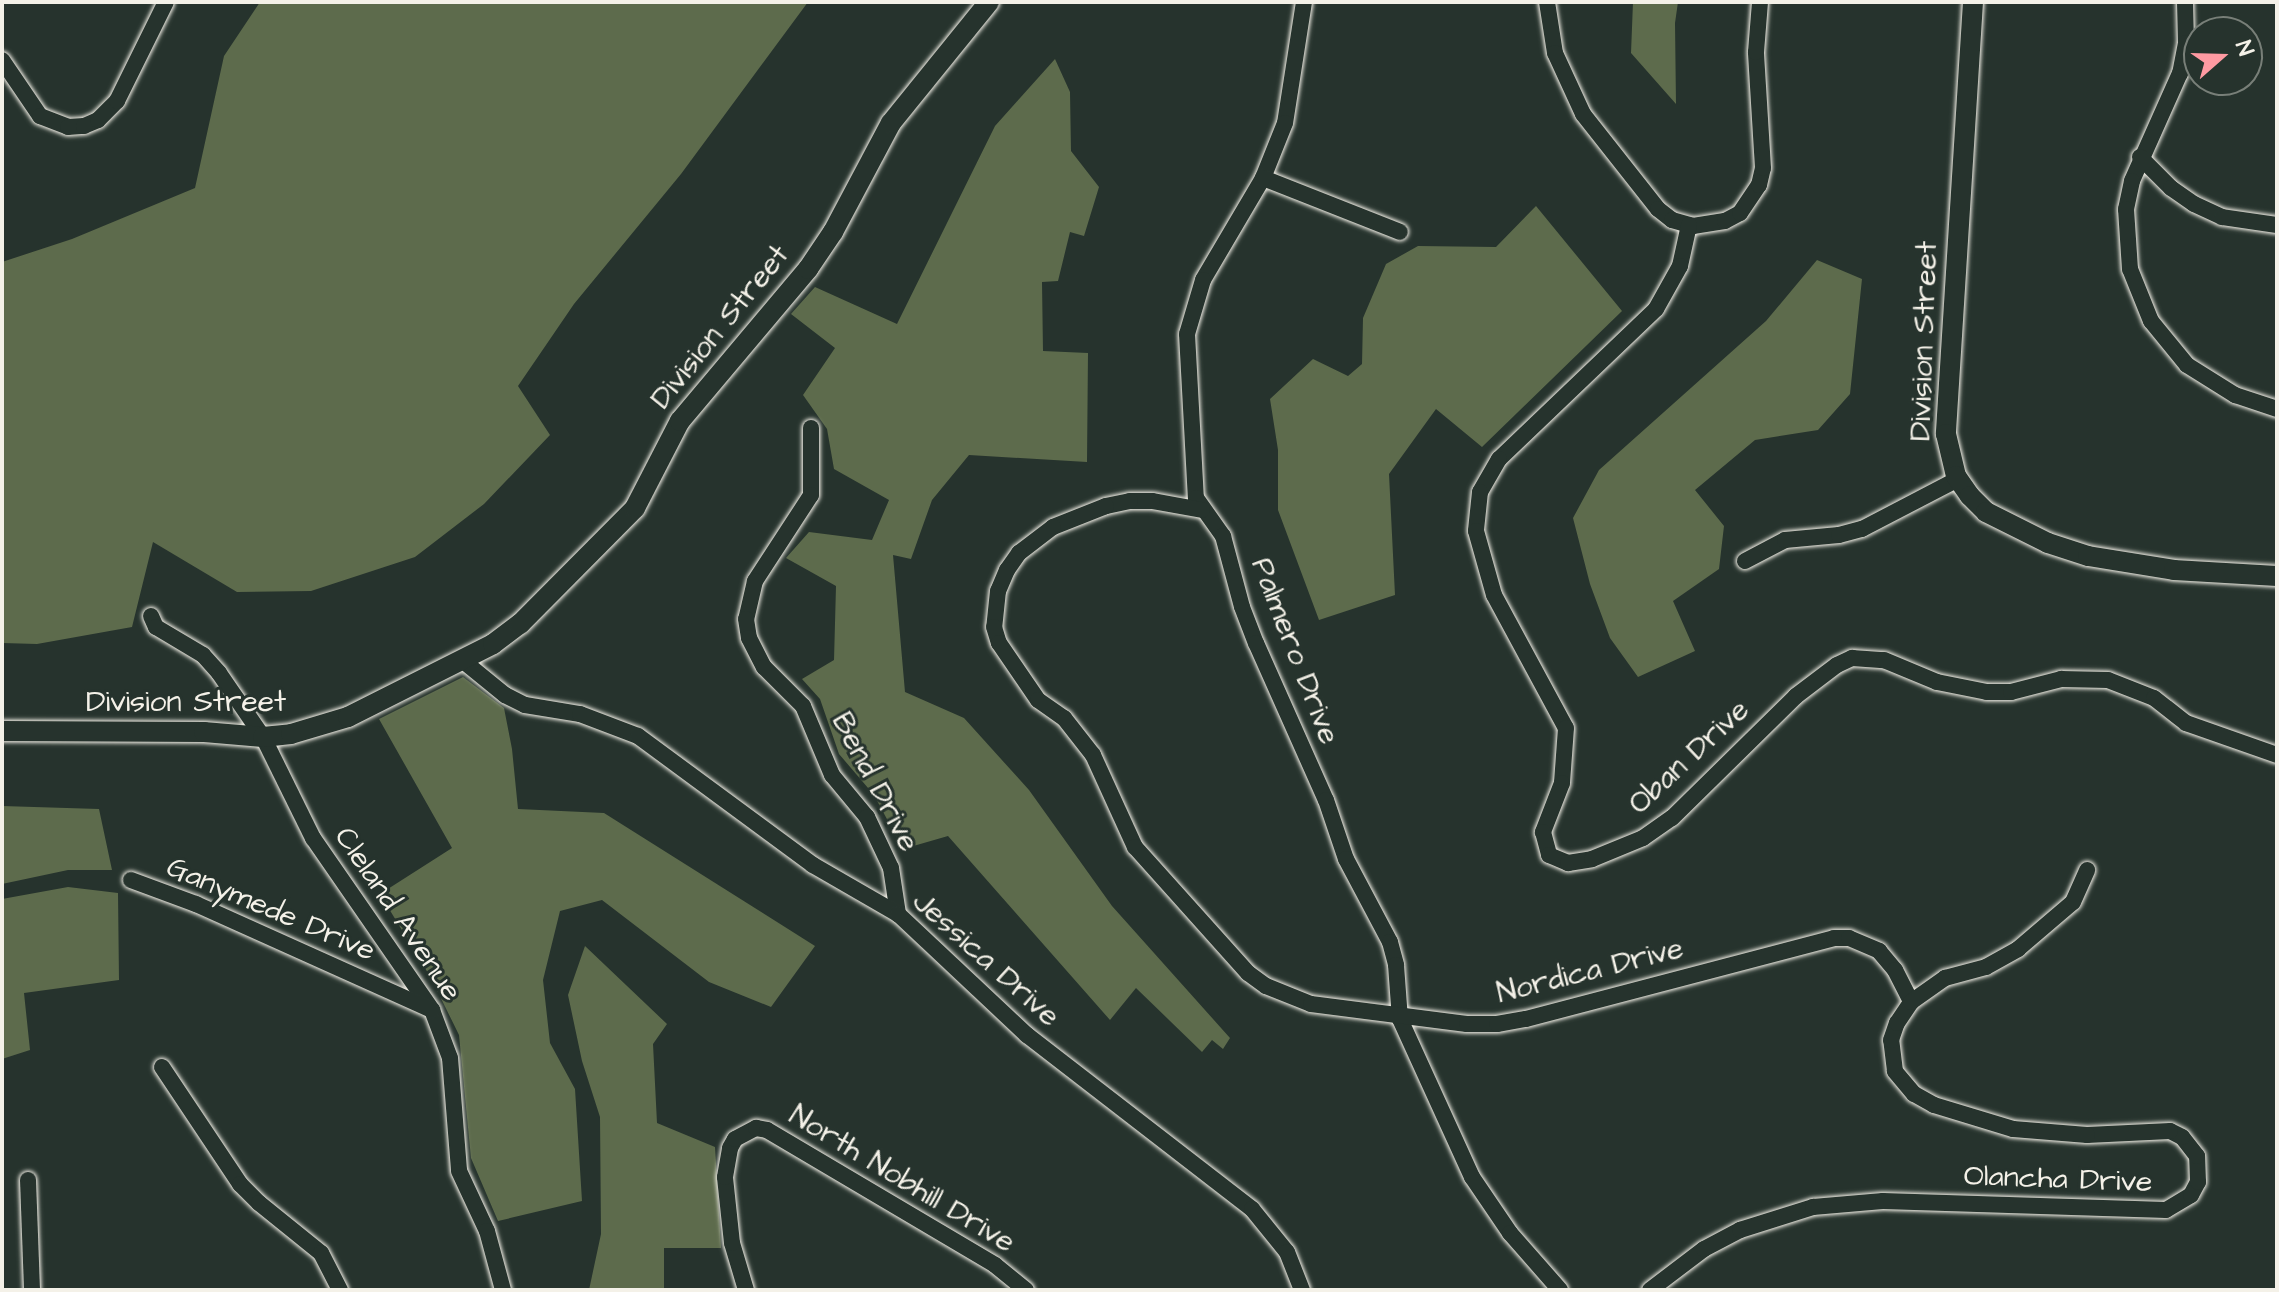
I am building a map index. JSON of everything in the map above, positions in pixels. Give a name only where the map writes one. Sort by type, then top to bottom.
[{"type":"street","points":[[2,60],[40,116],[68,127],[84,126],[98,120],[117,101],[166,2]]},
{"type":"street","name":"Division Street","points":[[2,731],[204,732],[263,737],[318,728],[348,717],[462,660],[520,624],[635,508],[680,421],[808,269],[833,232],[891,123],[989,2]]},
{"type":"street","name":"Palmero Drive","points":[[1304,2],[1285,123],[1263,178],[1203,280],[1187,334],[1196,498],[1223,536],[1242,607],[1256,643],[1326,800],[1346,859],[1390,942],[1396,965],[1400,1016],[1472,1177],[1510,1233],[1560,1290]]},
{"type":"street","points":[[1547,2],[1555,53],[1583,114],[1658,209],[1689,225],[1708,226],[1740,213],[1759,185],[1763,168],[1756,52],[1760,2]]},
{"type":"street","name":"Division Street","points":[[1973,2],[1946,434],[1948,454],[1958,479],[1986,512],[2009,526],[2088,556],[2174,570],[2277,576]]},
{"type":"street","points":[[2185,2],[2186,43],[2180,73],[2170,102],[2140,157],[2126,209],[2125,241],[2137,293],[2167,344],[2210,382],[2277,409]]},
{"type":"street","points":[[2140,157],[2171,188],[2194,204],[2222,217],[2277,225]]},
{"type":"street","points":[[1263,178],[1400,232]]},
{"type":"street","name":"Oban Drive","points":[[1689,225],[1680,266],[1656,309],[1499,459],[1488,473],[1476,509],[1482,558],[1498,606],[1566,728],[1562,783],[1543,832],[1543,842],[1549,855],[1558,861],[1580,861],[1618,850],[1643,838],[1672,818],[1796,696],[1837,665],[1852,658],[1884,660],[1937,682],[1987,692],[2011,692],[2061,679],[2108,680],[2154,698],[2186,723],[2277,755]]},
{"type":"street","name":"Bend Drive","points":[[811,428],[811,495],[755,581],[746,619],[749,638],[764,667],[803,706],[832,775],[867,817],[891,868],[898,914]]},
{"type":"street","points":[[1745,561],[1785,540],[1839,535],[1862,529],[1958,479]]},
{"type":"street","name":"Nordica Drive","points":[[1202,510],[1152,501],[1130,501],[1106,506],[1053,527],[1035,538],[1007,570],[993,610],[999,643],[1038,700],[1064,718],[1093,755],[1135,847],[1248,973],[1266,986],[1299,1001],[1467,1024],[1526,1019],[1834,938],[1865,942],[1879,951],[1895,970],[1911,1002]]},
{"type":"street","name":"Cleland Avenue","points":[[151,616],[156,627],[203,655],[263,737],[313,838],[432,1010],[450,1058],[459,1171],[487,1231],[503,1290]]},
{"type":"street","name":"Jessica Drive","points":[[462,660],[505,695],[525,705],[580,714],[638,736],[813,865],[898,914],[1027,1035],[1252,1209],[1287,1252],[1302,1290]]},
{"type":"street","name":"Olancha Drive","points":[[1650,1290],[1704,1249],[1740,1230],[1813,1207],[1883,1201],[2166,1210],[2191,1195],[2198,1182],[2197,1156],[2182,1137],[2170,1131],[2087,1135],[2013,1129],[1970,1118],[1914,1094],[1903,1083],[1891,1057],[1897,1023],[1911,1002],[1945,978],[1986,967],[2018,949],[2073,902],[2087,870]]},
{"type":"street","name":"Ganymede Drive","points":[[131,880],[196,904],[432,1010]]},
{"type":"street","points":[[162,1067],[240,1184],[321,1253],[340,1290]]},
{"type":"street","name":"North Nobhill Drive","points":[[746,1290],[725,1209],[730,1148],[745,1131],[767,1130],[995,1265],[1026,1290]]},
{"type":"street","points":[[28,1180],[32,1290]]},
{"type":"green space","points":[[260,2],[808,2],[681,174],[574,304],[518,386],[550,435],[484,504],[415,557],[311,591],[237,592],[153,542],[132,627],[37,644],[2,643],[2,262],[72,239],[195,188],[224,56]]},
{"type":"green space","points":[[1633,2],[1678,2],[1675,23],[1676,104],[1631,53]]},
{"type":"green space","points":[[1055,59],[1070,92],[1071,151],[1099,187],[1084,236],[1070,232],[1058,281],[1042,282],[1043,351],[1088,353],[1087,462],[969,455],[932,500],[911,559],[893,555],[905,692],[964,718],[1029,790],[1112,906],[1230,1038],[1223,1049],[1212,1040],[1202,1052],[1136,988],[1110,1020],[948,836],[903,849],[874,795],[839,754],[820,699],[802,679],[834,660],[836,586],[786,558],[809,532],[872,540],[889,500],[834,469],[827,429],[803,395],[835,348],[791,314],[815,287],[897,324],[995,126]]},
{"type":"green space","points":[[1536,206],[1622,311],[1482,447],[1436,409],[1389,474],[1395,595],[1319,620],[1278,510],[1278,450],[1270,399],[1313,359],[1348,376],[1362,364],[1363,318],[1386,264],[1418,246],[1496,247]]},
{"type":"green space","points":[[1817,260],[1862,279],[1850,394],[1818,430],[1755,440],[1695,490],[1724,526],[1719,569],[1673,601],[1695,651],[1638,677],[1610,638],[1590,584],[1573,518],[1599,470],[1766,321]]},
{"type":"green space","points":[[463,677],[504,708],[518,809],[604,813],[815,946],[771,1007],[709,982],[602,900],[560,911],[543,980],[550,1043],[575,1089],[582,1201],[498,1221],[471,1158],[459,1035],[431,978],[380,894],[452,848],[379,719]]},
{"type":"green space","points":[[2,806],[99,809],[112,870],[68,870],[2,884]]},
{"type":"green space","points":[[68,887],[118,893],[119,980],[24,993],[30,1050],[2,1059],[2,899]]},
{"type":"green space","points":[[585,946],[667,1024],[653,1044],[657,1123],[715,1147],[721,1248],[664,1248],[664,1290],[589,1290],[601,1234],[600,1117],[582,1061],[568,995]]}]
